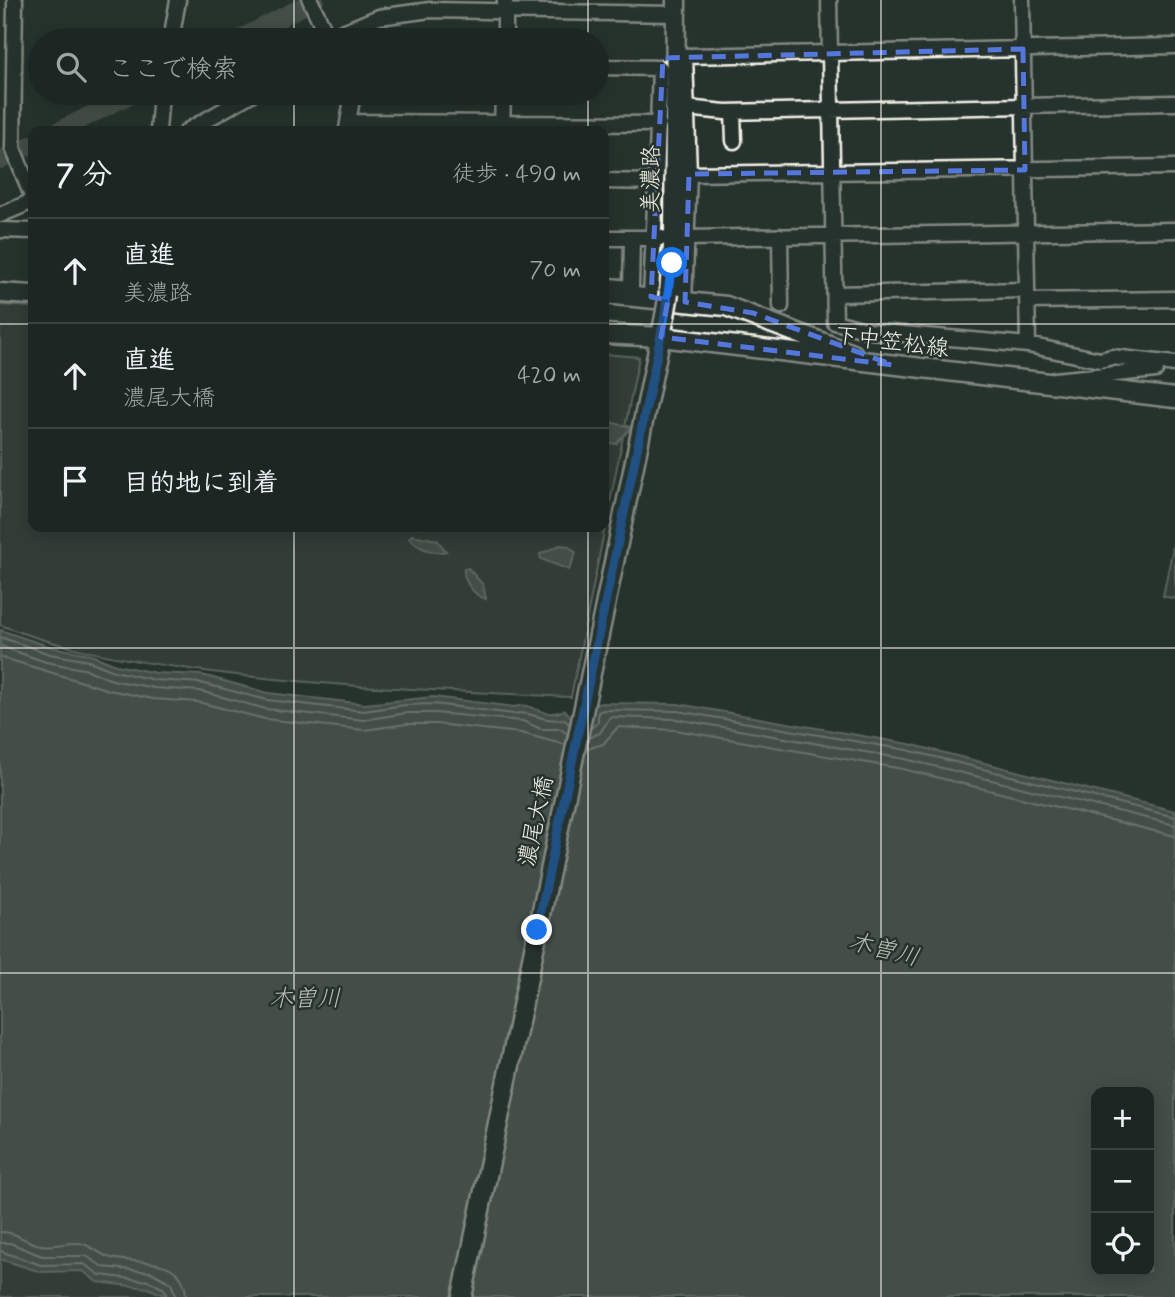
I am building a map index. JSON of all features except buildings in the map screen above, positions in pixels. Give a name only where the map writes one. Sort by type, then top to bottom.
[{"type":"main road","name":"美濃路","points":[[657,356],[665,316],[677,298],[674,234],[680,54],[676,7]]},
{"type":"main road","points":[[0,293],[28,295]]},
{"type":"main road","points":[[609,295],[677,298],[726,306],[753,313],[848,353],[893,365]]},
{"type":"main road","name":"下中笠松線","points":[[609,334],[661,337],[1175,398]]},
{"type":"main road","name":"濃尾大橋","points":[[462,1297],[657,356]]},
{"type":"street","points":[[15,0],[7,32],[16,154],[28,186]]},
{"type":"street","points":[[173,28],[178,0]]},
{"type":"street","points":[[829,0],[835,322],[869,331],[1028,345],[1100,360],[1112,357],[1175,364]]},
{"type":"street","points":[[1022,0],[1028,345]]},
{"type":"street","points":[[311,5],[321,28]]},
{"type":"street","points":[[352,28],[379,17],[405,12],[505,5],[676,7]]},
{"type":"street","points":[[505,5],[505,28]]},
{"type":"street","points":[[651,297],[659,238],[656,182],[660,68],[663,58],[680,54],[1175,46]]},
{"type":"street","points":[[677,298],[688,238],[689,174],[680,54]]},
{"type":"street","points":[[609,67],[660,68]]},
{"type":"street","points":[[686,108],[733,112],[1175,103]]},
{"type":"street","points":[[158,126],[160,105]]},
{"type":"street","points":[[196,126],[232,105]]},
{"type":"street","points":[[351,105],[348,126],[659,124]]},
{"type":"street","points":[[503,105],[503,126]]},
{"type":"street","points":[[733,112],[734,141]]},
{"type":"street","points":[[689,174],[1175,167]]},
{"type":"street","points":[[609,181],[656,182]]},
{"type":"street","points":[[0,215],[28,202]]},
{"type":"street","points":[[0,230],[28,231]]},
{"type":"street","points":[[688,238],[1175,230]]},
{"type":"street","points":[[780,236],[781,306]]},
{"type":"street","points":[[609,238],[659,238]]},
{"type":"street","points":[[609,286],[631,288],[632,238]]},
{"type":"street","points":[[835,294],[1175,299]]},
{"type":"street","points":[[1036,383],[1142,369],[1175,371]]},
{"type":"highlighted area","points":[[1023,49],[1025,170],[689,174],[685,302],[753,313],[893,365],[661,337],[668,300],[651,297],[663,58]]},
{"type":"shaded area","points":[[0,305],[28,307],[28,532],[604,532],[571,697],[380,687],[237,675],[94,653],[0,625]]},
{"type":"shaded area","points":[[609,354],[639,357],[609,507]]},
{"type":"shaded area","points":[[1175,537],[1175,599],[1163,596]]},
{"type":"shaded area","points":[[0,1256],[40,1259],[217,1297],[0,1297]]},
{"type":"water","points":[[609,422],[632,427],[616,444],[609,443]]},
{"type":"water","points":[[412,535],[437,540],[446,551],[436,552],[422,548],[409,538]]},
{"type":"water","points":[[560,545],[568,546],[576,553],[569,570],[541,559],[540,554]]},
{"type":"water","points":[[468,568],[483,585],[486,599],[477,595],[467,583],[464,569]]},
{"type":"water","name":"木曽川","points":[[0,630],[51,647],[89,654],[116,665],[156,673],[202,675],[268,693],[365,704],[433,697],[515,707],[527,706],[550,713],[565,710],[574,720],[588,723],[593,705],[602,703],[678,704],[909,744],[1175,811],[1175,1297],[168,1297],[148,1288],[97,1282],[83,1271],[41,1272],[0,1259]]},
{"type":"waterway","points":[[260,28],[315,0]]},
{"type":"waterway","points":[[68,126],[110,105]]},
{"type":"waterway","points":[[0,160],[28,146]]},
{"type":"route","points":[[537,930],[665,316],[672,263]]}]
